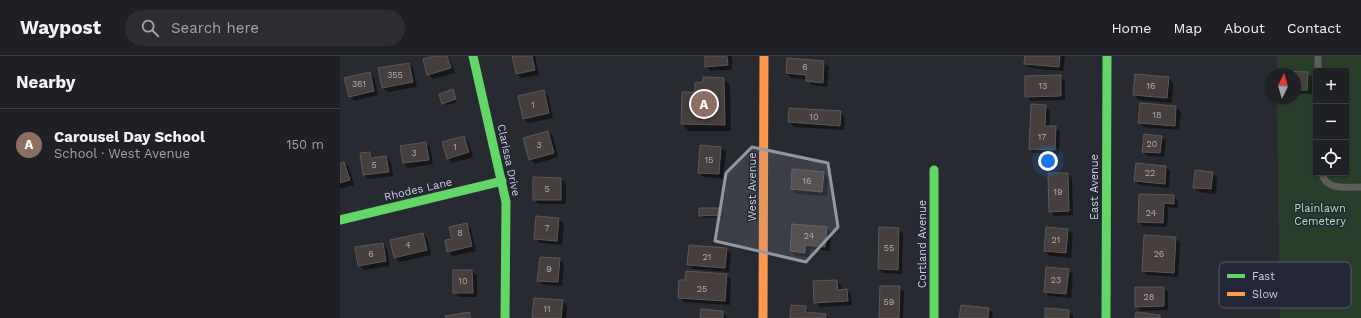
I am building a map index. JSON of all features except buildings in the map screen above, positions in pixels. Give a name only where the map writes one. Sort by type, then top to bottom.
[{"type":"street","name":"Clarissa Drive","points":[[473,56],[506,202],[505,318]]},
{"type":"street","name":"West Avenue","points":[[763,318],[764,56]]},
{"type":"street","name":"East Avenue","points":[[1106,318],[1107,56]]},
{"type":"street","name":"Cortland Avenue","points":[[934,170],[934,318]]},
{"type":"street","name":"Rhodes Lane","points":[[340,220],[502,181]]},
{"type":"lane","points":[[1318,56],[1318,68]]},
{"type":"lane","points":[[1322,176],[1323,179],[1328,184],[1340,188],[1361,187]]},
{"type":"highlighted area","points":[[752,147],[828,163],[838,227],[806,262],[715,241],[726,173]]},
{"type":"green space","name":"Plainlawn Cemetery","points":[[1277,56],[1361,56],[1361,318],[1280,318],[1280,308],[1351,308],[1351,262],[1279,262],[1277,104],[1301,104],[1301,68],[1277,68]]},
{"type":"traffic: fast","points":[[473,56],[506,202],[505,318]]},
{"type":"traffic: fast","points":[[1106,318],[1107,56]]},
{"type":"traffic: fast","points":[[934,170],[934,318]]},
{"type":"traffic: fast","points":[[340,220],[502,181]]},
{"type":"traffic: slow","points":[[763,318],[764,56]]},
{"type":"place","name":"Carousel Day School","points":[[704,104]]}]
